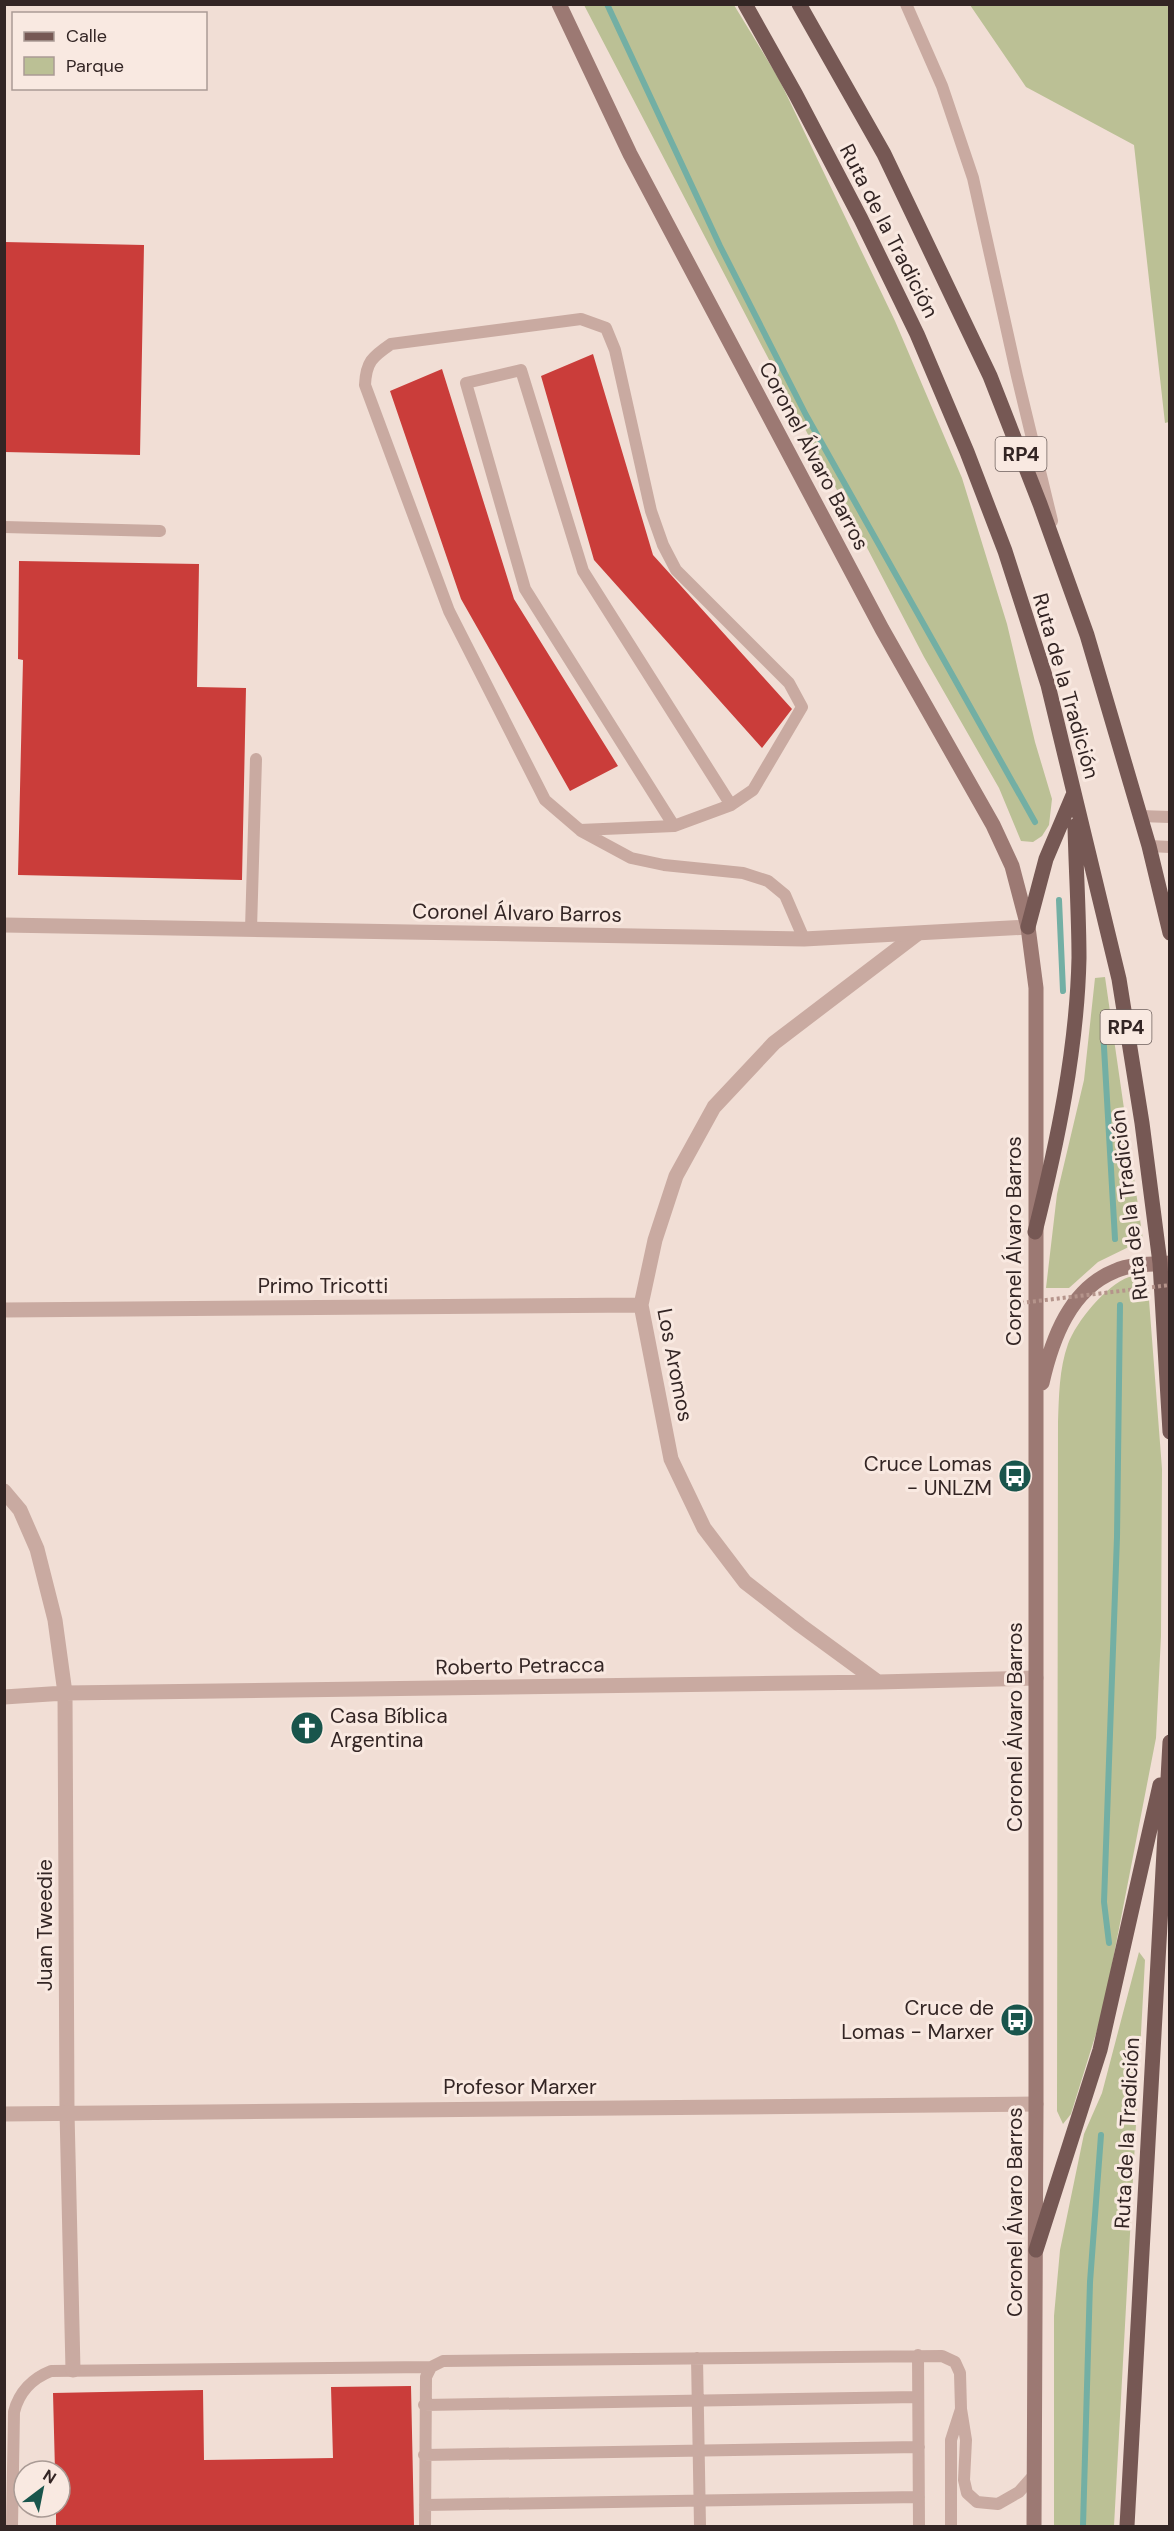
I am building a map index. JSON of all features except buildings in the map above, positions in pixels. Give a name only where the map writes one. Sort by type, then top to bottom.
[{"type":"main road","name":"Coronel Álvaro Barros","points":[[559,4],[630,154],[882,629],[993,825],[1012,866],[1028,927],[1036,988],[1034,2526]]},
{"type":"main road","name":"Ruta de la Tradición","points":[[745,4],[861,219],[917,334],[963,441],[1005,551],[1048,685],[1119,979],[1165,1263],[1170,1432]]},
{"type":"main road","name":"Ruta de la Tradición","points":[[799,4],[884,154],[990,376],[1087,635],[1149,846],[1170,933]]},
{"type":"main road","points":[[1028,927],[1046,859],[1074,794]]},
{"type":"main road","points":[[1035,1232],[1062,1109],[1074,1030],[1079,959],[1074,794]]},
{"type":"main road","points":[[1036,1412],[1050,1348],[1067,1313],[1094,1282],[1116,1270],[1165,1263]]},
{"type":"main road","points":[[1036,2250],[1100,2050],[1170,1742]]},
{"type":"main road","name":"Ruta de la Tradición","points":[[1127,2526],[1170,1742]]},
{"type":"street","name":"Coronel Álvaro Barros","points":[[4,925],[804,939],[1028,927]]},
{"type":"street","name":"Los Aromos","points":[[878,1682],[746,1582],[704,1528],[671,1459],[641,1305],[655,1240],[675,1176],[714,1107],[774,1043],[917,934]]},
{"type":"street","name":"Primo Tricotti","points":[[4,1310],[641,1305]]},
{"type":"street","name":"Juan Tweedie","points":[[4,1491],[21,1510],[37,1549],[55,1620],[65,1692],[67,2112],[73,2370]]},
{"type":"street","name":"Roberto Petracca","points":[[4,1697],[65,1692],[1036,1678]]},
{"type":"street","name":"Profesor Marxer","points":[[4,2114],[1036,2104]]},
{"type":"lane","points":[[906,4],[942,86],[973,178],[1017,376],[1066,575]]},
{"type":"lane","points":[[580,830],[674,826],[731,805],[753,790],[802,707],[789,683],[676,570],[663,545],[651,511],[615,350],[606,327],[581,319],[391,344],[377,353],[366,367],[365,386],[449,611],[545,800],[580,830],[631,858],[664,865],[743,873],[768,881],[785,896],[804,939]]},
{"type":"lane","points":[[674,826],[525,589],[466,383],[521,370],[583,571],[731,805]]},
{"type":"lane","points":[[4,527],[160,531]]},
{"type":"lane","points":[[251,929],[256,759]]},
{"type":"lane","points":[[1139,816],[1170,817]]},
{"type":"lane","points":[[1149,846],[1170,847]]},
{"type":"lane","points":[[918,2355],[919,2526]]},
{"type":"lane","points":[[12,2526],[16,2403],[30,2384],[51,2371],[431,2367],[443,2361],[942,2356],[955,2362],[960,2373],[961,2409],[966,2440],[964,2481],[967,2493],[977,2502],[998,2504],[1019,2492],[1034,2475]]},
{"type":"lane","points":[[697,2358],[700,2526]]},
{"type":"lane","points":[[425,2526],[424,2404],[426,2377],[431,2367]]},
{"type":"lane","points":[[424,2404],[918,2397]]},
{"type":"lane","points":[[951,2526],[951,2440],[961,2409]]},
{"type":"lane","points":[[424,2455],[919,2447]]},
{"type":"lane","points":[[424,2505],[919,2497]]},
{"type":"path","points":[[1021,1304],[1170,1285]]},
{"type":"green space","points":[[584,5],[734,5],[779,79],[895,321],[962,478],[1007,624],[1035,742],[1052,799],[1049,825],[1042,836],[1033,842],[1021,841],[999,788],[924,657]]},
{"type":"green space","points":[[970,5],[1169,5],[1169,422],[1165,423],[1134,145],[1026,87]]},
{"type":"green space","points":[[1105,977],[1143,1240],[1098,1262],[1069,1288],[1046,1288],[1057,1194],[1084,1080],[1095,978]]},
{"type":"green space","points":[[1147,1274],[1162,1469],[1161,1636],[1156,1738],[1103,2011],[1071,2114],[1063,2124],[1057,2111],[1058,1422],[1060,1383],[1068,1344],[1085,1315],[1120,1281],[1131,1276]]},
{"type":"green space","points":[[1139,1952],[1145,1960],[1114,2526],[1054,2526],[1054,2316],[1060,2250],[1084,2134],[1102,2093]]},
{"type":"waterway","points":[[607,4],[720,246],[806,415],[1035,822]]},
{"type":"waterway","points":[[1059,900],[1063,991]]},
{"type":"waterway","points":[[1103,1030],[1115,1239]]},
{"type":"waterway","points":[[1109,1943],[1104,1902],[1117,1537],[1120,1305]]},
{"type":"waterway","points":[[1083,2526],[1090,2282],[1101,2135]]},
{"type":"place","name":"Cruce Lomas - UNLZM","points":[[1015,1476]]},
{"type":"place","name":"Casa Bíblica Argentina","points":[[307,1728]]},
{"type":"place","name":"Cruce de Lomas - Marxer","points":[[1017,2020]]}]
